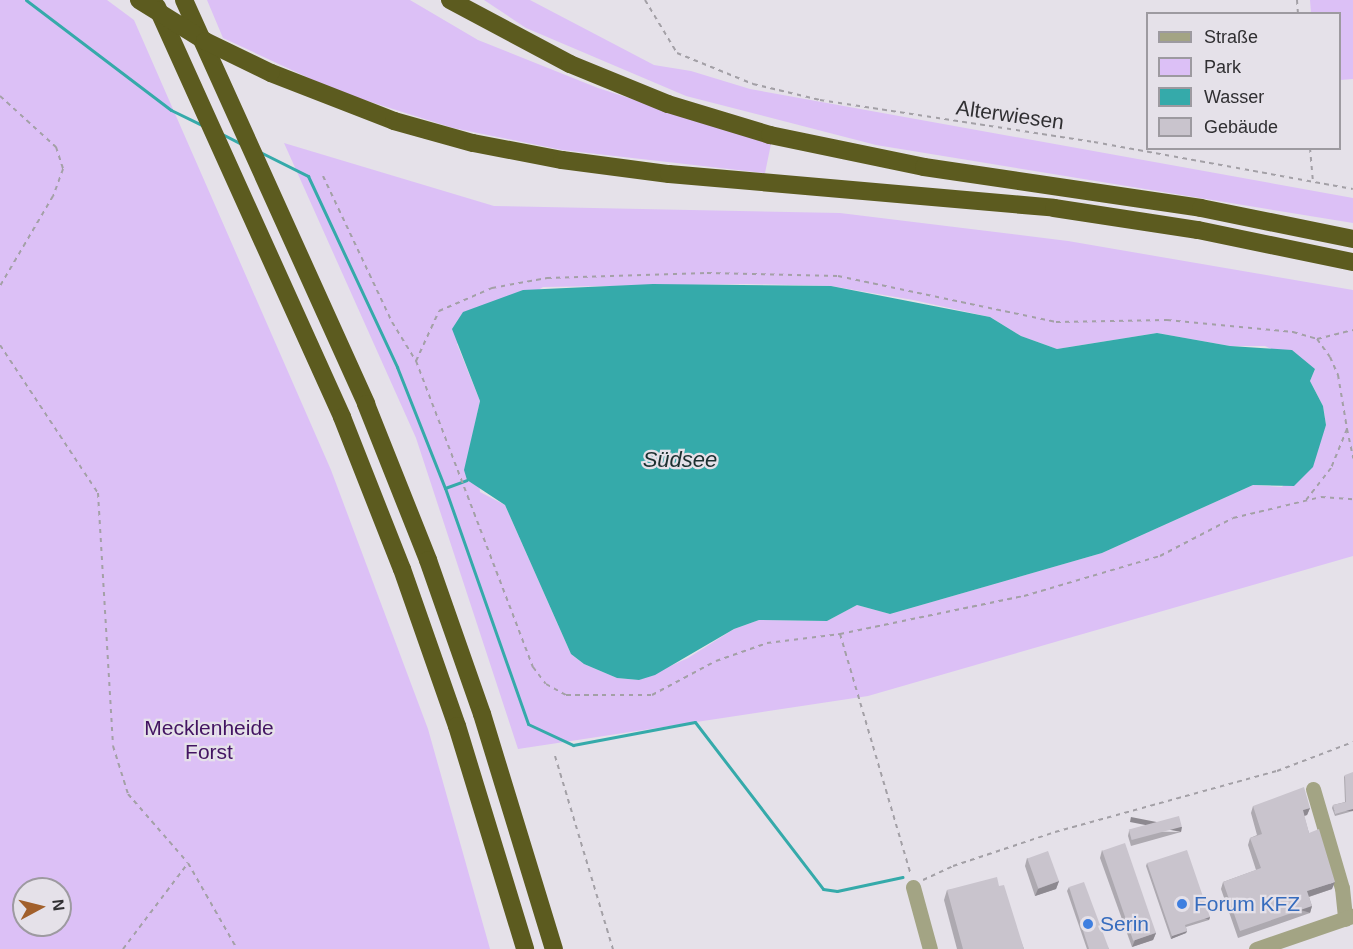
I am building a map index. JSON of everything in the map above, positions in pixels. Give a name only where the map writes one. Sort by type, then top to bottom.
[{"type":"highway","points":[[139,0],[205,41],[272,73],[394,121],[473,143],[562,160],[669,174],[1054,208],[1198,230],[1353,262]]},
{"type":"highway","points":[[154,0],[342,417],[402,569],[457,726],[525,949]]},
{"type":"highway","points":[[184,0],[366,404],[428,560],[482,714],[554,949]]},
{"type":"highway","points":[[450,0],[570,64],[668,104],[770,135],[924,167],[1201,208],[1353,239]]},
{"type":"street","points":[[1256,949],[1349,917],[1313,789]]},
{"type":"street","points":[[914,887],[930,949]]},
{"type":"path","name":"Alterwiesen","points":[[645,0],[671,46],[689,61],[753,84],[820,100],[1313,180],[1353,189]]},
{"type":"path","points":[[0,96],[56,147],[63,169],[53,196],[0,286]]},
{"type":"path","points":[[1310,150],[1313,180]]},
{"type":"path","points":[[323,176],[392,322],[416,361],[533,667],[546,684],[566,695],[652,695],[716,662],[757,646],[840,634],[1024,596],[1160,556],[1233,518],[1306,500],[1353,499]]},
{"type":"path","points":[[416,361],[439,311],[492,288],[547,278],[707,273],[838,276],[1056,322],[1167,320],[1293,332],[1317,339],[1353,330]]},
{"type":"path","points":[[1317,339],[1338,375],[1353,458]]},
{"type":"path","points":[[0,345],[98,493],[112,746],[128,794],[188,863],[237,949]]},
{"type":"path","points":[[1306,500],[1331,468],[1347,429]]},
{"type":"path","points":[[840,634],[914,887],[929,875],[953,866],[1168,799],[1277,771],[1353,742]]},
{"type":"path","points":[[555,756],[613,949]]},
{"type":"path","points":[[123,949],[188,863]]},
{"type":"green space","name":"Mecklenheide Forst","points":[[0,0],[107,0],[134,20],[331,470],[428,729],[490,949],[0,949]]},
{"type":"green space","points":[[207,0],[410,0],[478,40],[598,88],[771,144],[765,173],[562,150],[453,128],[339,92],[223,38]]},
{"type":"green space","points":[[484,0],[530,0],[654,65],[691,71],[750,89],[1353,198],[1353,223],[876,145],[686,96],[526,28]]},
{"type":"green space","points":[[1310,0],[1353,0],[1353,79],[1341,80],[1341,12],[1311,12]]},
{"type":"green space","points":[[284,143],[494,206],[840,213],[1068,241],[1353,290],[1353,556],[868,696],[518,749],[416,438]],"holes":[[[747,284],[831,286],[913,300],[990,317],[1021,336],[1057,349],[1157,333],[1230,346],[1265,346],[1315,369],[1310,381],[1323,406],[1326,425],[1320,440],[1282,487],[1253,485],[1102,553],[890,614],[857,605],[827,621],[759,620],[734,629],[688,658],[639,680],[617,678],[584,664],[571,654],[505,505],[480,492],[473,433],[480,401],[457,344],[543,287]]]},
{"type":"water","name":"Südsee","points":[[653,284],[831,286],[990,317],[1021,336],[1057,349],[1157,333],[1230,346],[1292,350],[1315,369],[1310,381],[1323,406],[1326,425],[1313,467],[1294,486],[1253,485],[1102,553],[890,614],[857,605],[827,621],[759,620],[734,629],[655,675],[639,680],[617,678],[584,664],[571,654],[505,505],[467,480],[464,470],[480,401],[452,329],[463,312],[523,290]]},
{"type":"building","points":[[1353,772],[1353,809],[1335,814],[1333,805],[1346,802],[1345,775]]},
{"type":"building","points":[[1304,787],[1310,808],[1303,810],[1309,833],[1319,829],[1335,882],[1307,891],[1312,906],[1240,931],[1223,882],[1261,868],[1250,838],[1262,834],[1253,806]]},
{"type":"building","points":[[1179,816],[1182,827],[1132,840],[1129,829]]},
{"type":"building","points":[[1125,843],[1156,933],[1133,941],[1102,851]]},
{"type":"building","points":[[1187,850],[1210,917],[1185,925],[1187,931],[1172,936],[1147,863]]},
{"type":"building","points":[[1048,851],[1059,881],[1038,889],[1027,859]]},
{"type":"building","points":[[997,877],[999,886],[1004,885],[1024,949],[963,949],[947,890]]},
{"type":"building","points":[[1084,882],[1109,949],[1089,949],[1069,887]]},
{"type":"waterway","points":[[26,0],[171,110],[202,125]]},
{"type":"waterway","points":[[222,134],[240,143]]},
{"type":"waterway","points":[[260,152],[308,176],[397,367],[445,488],[467,480]]},
{"type":"waterway","points":[[445,488],[528,724],[573,745],[695,722],[823,889],[837,891],[903,877]]},
{"type":"place","name":"Forum KFZ","points":[[1182,904]]},
{"type":"place","name":"Serin","points":[[1088,924]]}]
